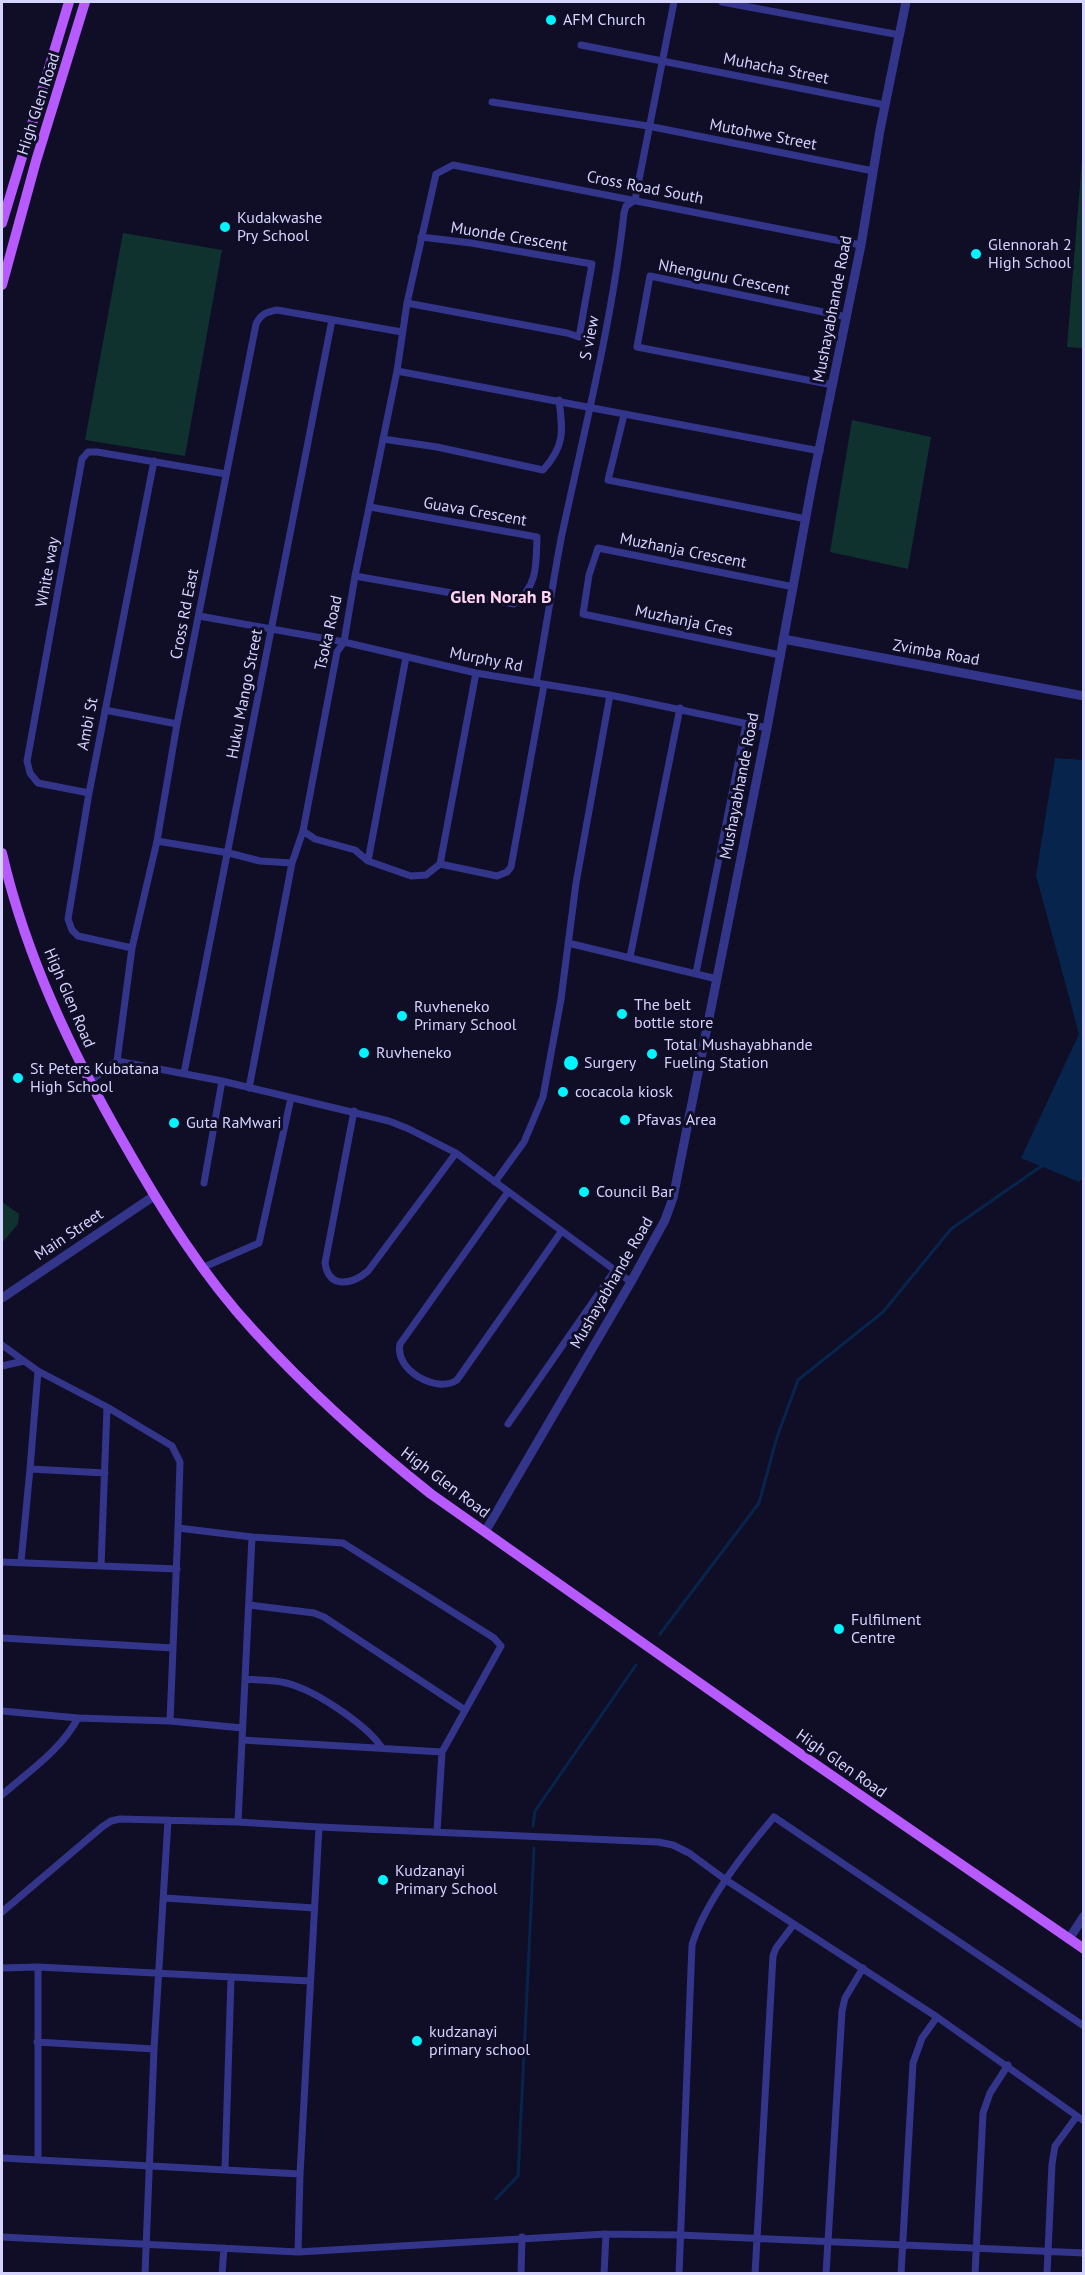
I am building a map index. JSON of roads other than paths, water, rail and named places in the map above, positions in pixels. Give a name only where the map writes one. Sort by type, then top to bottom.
[{"type":"main road","name":"High Glen Road","points":[[2,223],[69,2]]},
{"type":"main road","name":"High Glen Road","points":[[2,285],[36,161],[86,2]]},
{"type":"main road","name":"High Glen Road","points":[[2,853],[17,911],[59,1020],[88,1082],[154,1196],[204,1267],[254,1331],[336,1413],[431,1494],[811,1762],[1083,1949]]},
{"type":"street","name":"S view","points":[[440,864],[496,876],[507,872],[511,867],[561,540],[591,406],[618,265],[624,213],[626,206],[634,200],[674,2]]},
{"type":"street","points":[[722,2],[900,35]]},
{"type":"street","name":"Mushayabhande Road","points":[[485,1532],[631,1282],[665,1220],[674,1198],[861,245],[885,105],[906,2]]},
{"type":"street","name":"Muhacha Street","points":[[581,45],[885,105]]},
{"type":"street","name":"Mutohwe Street","points":[[492,102],[648,126],[873,171]]},
{"type":"street","name":"Cross Road South","points":[[433,184],[436,174],[453,165],[861,245]]},
{"type":"street","name":"Tsoka Road","points":[[249,1088],[292,863],[303,831],[337,652],[344,642],[355,576],[397,371],[407,303],[433,184]]},
{"type":"street","name":"Muonde Crescent","points":[[407,303],[579,337],[592,264],[471,243],[421,237]]},
{"type":"street","name":"Nhengunu Crescent","points":[[833,385],[637,347],[650,276],[847,317]]},
{"type":"street","name":"Cross Rd East","points":[[117,1061],[132,948],[157,841],[177,724],[259,318],[266,312],[277,310],[402,332]]},
{"type":"street","name":"Huku Mango Street","points":[[184,1073],[332,320]]},
{"type":"street","points":[[397,371],[820,451]]},
{"type":"street","points":[[383,439],[448,449],[543,470],[557,453],[561,440],[563,425],[559,400]]},
{"type":"street","points":[[624,415],[609,480],[806,519]]},
{"type":"street","name":"White way","points":[[89,793],[38,783],[30,773],[27,761],[82,459],[88,453],[97,452],[226,474]]},
{"type":"street","name":"Ambi St","points":[[132,948],[78,936],[72,930],[68,919],[89,793],[154,461]]},
{"type":"street","name":"Guava Crescent","points":[[355,576],[514,604],[524,597],[536,570],[537,537],[370,507]]},
{"type":"street","name":"Muzhanja Crescent","points":[[583,614],[589,575],[598,548],[794,587]]},
{"type":"street","name":"Muzhanja Cres","points":[[583,614],[780,655]]},
{"type":"street","name":"Murphy Rd","points":[[199,616],[344,642],[476,673],[680,708],[767,728]]},
{"type":"street","name":"Zvimba Road","points":[[783,639],[1083,696]]},
{"type":"street","points":[[369,861],[406,657]]},
{"type":"street","points":[[303,831],[315,839],[355,850],[369,861],[411,876],[426,875],[440,864],[476,673]]},
{"type":"street","points":[[495,1182],[524,1142],[543,1097],[559,1010],[576,883],[610,695]]},
{"type":"street","points":[[630,957],[680,708]]},
{"type":"street","points":[[105,710],[177,724]]},
{"type":"street","points":[[696,973],[746,724]]},
{"type":"street","points":[[157,841],[229,852],[260,861],[292,863]]},
{"type":"street","points":[[568,943],[717,979]]},
{"type":"street","points":[[88,1082],[117,1061],[222,1081],[354,1111],[409,1129],[456,1153],[631,1282]]},
{"type":"street","points":[[204,1183],[222,1081]]},
{"type":"street","points":[[204,1267],[259,1243],[291,1098]]},
{"type":"street","points":[[354,1111],[325,1263],[326,1272],[330,1278],[338,1282],[360,1278],[368,1271],[456,1153]]},
{"type":"street","points":[[508,1192],[400,1344],[399,1355],[409,1369],[440,1386],[450,1385],[457,1380],[561,1232]]},
{"type":"street","name":"Main Street","points":[[2,1298],[154,1196]]},
{"type":"street","points":[[508,1424],[615,1270]]},
{"type":"street","points":[[2,1345],[38,1371],[107,1407],[172,1446],[177,1455],[180,1462],[170,1721]]},
{"type":"street","points":[[2,1366],[24,1361]]},
{"type":"street","points":[[21,1562],[38,1371]]},
{"type":"street","points":[[101,1566],[107,1407]]},
{"type":"street","points":[[30,1469],[105,1473]]},
{"type":"street","points":[[178,1528],[252,1538],[343,1543],[499,1642],[500,1650],[442,1752],[437,1831]]},
{"type":"street","points":[[238,1822],[252,1538]]},
{"type":"street","points":[[2,1563],[177,1569]]},
{"type":"street","points":[[249,1605],[314,1613],[324,1617],[465,1710]]},
{"type":"street","points":[[2,1638],[173,1648]]},
{"type":"street","points":[[245,1678],[295,1685],[368,1730],[382,1748]]},
{"type":"street","points":[[2,1712],[78,1718],[170,1721],[242,1728]]},
{"type":"street","points":[[2,1795],[55,1749],[69,1734],[78,1718]]},
{"type":"street","points":[[242,1740],[442,1752]]},
{"type":"street","points":[[679,2274],[693,1945],[700,1924],[726,1880],[774,1817],[1083,2026]]},
{"type":"street","points":[[2,1912],[111,1821],[120,1819],[437,1831],[658,1842],[673,1845],[689,1853],[726,1880],[937,2017],[1080,2118],[1060,2138],[1053,2155],[1047,2274]]},
{"type":"street","points":[[145,2274],[154,2049],[165,1899],[168,1820]]},
{"type":"street","points":[[298,2252],[300,2174],[319,1827]]},
{"type":"street","points":[[165,1899],[314,1908]]},
{"type":"street","points":[[1069,1939],[1083,1916]]},
{"type":"street","points":[[756,2274],[773,1956],[794,1924]]},
{"type":"street","points":[[2,1968],[310,1981]]},
{"type":"street","points":[[38,1968],[38,2160]]},
{"type":"street","points":[[826,2274],[842,2011],[845,1998],[862,1968]]},
{"type":"street","points":[[225,2169],[231,1978]]},
{"type":"street","points":[[901,2274],[913,2063],[922,2038],[937,2017]]},
{"type":"street","points":[[38,2042],[154,2049]]},
{"type":"street","points":[[975,2274],[983,2113],[990,2093],[1008,2065]]},
{"type":"street","points":[[2,2158],[300,2174]]},
{"type":"street","points":[[604,2274],[606,2234]]},
{"type":"street","points":[[2,2236],[298,2252],[522,2237],[606,2234],[680,2235],[1083,2253]]},
{"type":"street","points":[[521,2274],[522,2237]]},
{"type":"street","points":[[222,2274],[224,2248]]},
{"type":"water","points":[[1055,758],[1083,760],[1084,1177],[1079,1182],[1021,1158],[1079,1034],[1036,875]]},
{"type":"waterway","points":[[660,1634],[759,1503],[777,1437],[798,1380],[883,1312],[951,1229],[1043,1165]]},
{"type":"waterway","points":[[533,1826],[535,1811],[636,1665]]},
{"type":"waterway","points":[[496,2199],[518,2176],[534,1848]]},
{"type":"place","name":"AFM Church","points":[[551,20]]},
{"type":"place","name":"Kudakwashe Pry School","points":[[225,227]]},
{"type":"place","name":"Glennorah 2 High School","points":[[976,254]]},
{"type":"place","name":"The belt bottle store","points":[[622,1014]]},
{"type":"place","name":"Ruvheneko Primary School","points":[[402,1016]]},
{"type":"place","name":"Ruvheneko","points":[[364,1053]]},
{"type":"place","name":"Total Mushayabhande Fueling Station","points":[[652,1054]]},
{"type":"place","name":"Surgery","points":[[571,1063]]},
{"type":"place","name":"St Peters Kubatana High School","points":[[18,1078]]},
{"type":"place","name":"cocacola kiosk","points":[[563,1092]]},
{"type":"place","name":"Pfavas Area","points":[[625,1120]]},
{"type":"place","name":"Guta RaMwari","points":[[174,1123]]},
{"type":"place","name":"Council Bar","points":[[584,1192]]},
{"type":"place","name":"Fulfilment Centre","points":[[839,1629]]},
{"type":"place","name":"Kudzanayi Primary School","points":[[383,1880]]},
{"type":"place","name":"kudzanayi primary school","points":[[417,2041]]},
{"type":"district","name":"Glen Norah B","points":[[501,598]]}]
